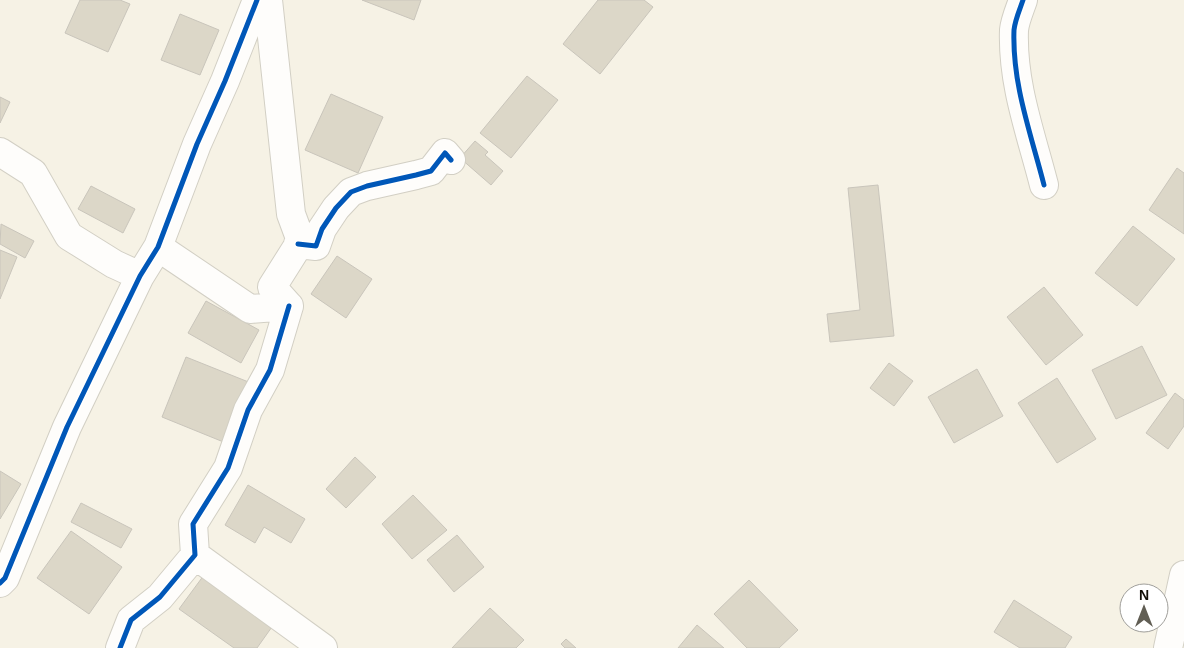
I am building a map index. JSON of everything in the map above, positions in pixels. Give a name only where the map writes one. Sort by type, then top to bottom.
[{"type":"street","points":[[0,583],[5,578],[67,427],[140,276],[158,247],[197,144],[225,81],[257,0]]},
{"type":"street","points":[[268,0],[291,214],[300,241],[272,287],[289,306]]},
{"type":"street","points":[[1022,0],[1014,28],[1016,74],[1024,112],[1044,185]]},
{"type":"street","points":[[0,152],[33,173],[69,236],[114,264],[140,276]]},
{"type":"street","points":[[298,244],[316,246],[322,229],[336,208],[351,192],[367,186],[431,170],[445,153],[451,160]]},
{"type":"street","points":[[158,247],[250,309],[289,306]]},
{"type":"street","points":[[120,648],[131,620],[160,597],[195,555],[193,524],[228,468],[248,410],[270,370],[289,306]]},
{"type":"street","points":[[195,555],[323,648]]},
{"type":"street","points":[[1168,648],[1184,575]]},
{"type":"building","points":[[80,0],[120,0],[130,4],[108,52],[65,33]]},
{"type":"building","points":[[362,0],[421,0],[414,20]]},
{"type":"building","points":[[598,0],[644,0],[653,7],[600,74],[563,44]]},
{"type":"building","points":[[180,14],[219,30],[200,75],[161,60]]},
{"type":"building","points":[[527,76],[558,100],[511,158],[480,133]]},
{"type":"building","points":[[331,94],[383,117],[358,173],[305,150]]},
{"type":"building","points":[[0,97],[10,102],[0,123]]},
{"type":"building","points":[[475,141],[488,152],[485,155],[503,171],[491,185],[460,158]]},
{"type":"building","points":[[1177,168],[1184,173],[1184,234],[1149,210]]},
{"type":"building","points":[[878,185],[894,336],[830,342],[827,314],[860,310],[848,188]]},
{"type":"building","points":[[91,186],[135,209],[123,233],[78,209]]},
{"type":"building","points":[[1,224],[34,241],[25,258],[0,244]]},
{"type":"building","points":[[1133,226],[1175,259],[1137,306],[1095,273]]},
{"type":"building","points":[[0,250],[17,257],[0,299]]},
{"type":"building","points":[[337,256],[372,279],[346,318],[311,294]]},
{"type":"building","points":[[1044,287],[1083,335],[1046,365],[1007,317]]},
{"type":"building","points":[[206,301],[259,330],[241,363],[188,333]]},
{"type":"building","points":[[1142,346],[1167,395],[1116,419],[1092,370]]},
{"type":"building","points":[[186,357],[251,383],[226,443],[162,417]]},
{"type":"building","points":[[889,363],[913,381],[894,406],[870,388]]},
{"type":"building","points":[[977,369],[1003,416],[954,443],[928,397]]},
{"type":"building","points":[[1057,378],[1096,439],[1057,463],[1018,403]]},
{"type":"building","points":[[1175,393],[1184,400],[1184,426],[1168,449],[1146,433]]},
{"type":"building","points":[[355,457],[376,477],[346,508],[326,489]]},
{"type":"building","points":[[0,471],[21,484],[0,519]]},
{"type":"building","points":[[248,485],[305,519],[291,543],[264,527],[255,543],[225,525]]},
{"type":"building","points":[[413,495],[447,530],[412,559],[382,524]]},
{"type":"building","points":[[81,503],[132,529],[121,548],[71,522]]},
{"type":"building","points":[[71,531],[122,567],[89,614],[37,578]]},
{"type":"building","points":[[457,535],[484,567],[454,592],[427,560]]},
{"type":"building","points":[[204,575],[274,624],[257,648],[234,648],[179,609]]},
{"type":"building","points":[[749,580],[798,630],[779,648],[747,648],[714,614]]},
{"type":"building","points":[[1014,600],[1072,637],[1065,648],[1020,648],[994,632]]},
{"type":"building","points":[[490,608],[524,640],[516,648],[452,648]]},
{"type":"building","points":[[697,625],[724,648],[678,648]]},
{"type":"building","points":[[566,639],[576,648],[565,648],[561,644]]},
{"type":"cycle path","points":[[0,583],[5,578],[67,427],[140,276],[158,247],[197,144],[225,81],[257,0]]},
{"type":"cycle path","points":[[1023,0],[1016,18],[1014,30],[1016,70],[1023,109],[1044,185]]},
{"type":"cycle path","points":[[298,244],[316,246],[322,229],[336,208],[351,192],[367,186],[431,171],[445,153],[451,160]]},
{"type":"cycle path","points":[[120,648],[131,620],[160,597],[195,555],[193,524],[228,468],[248,410],[270,370],[289,306]]}]
